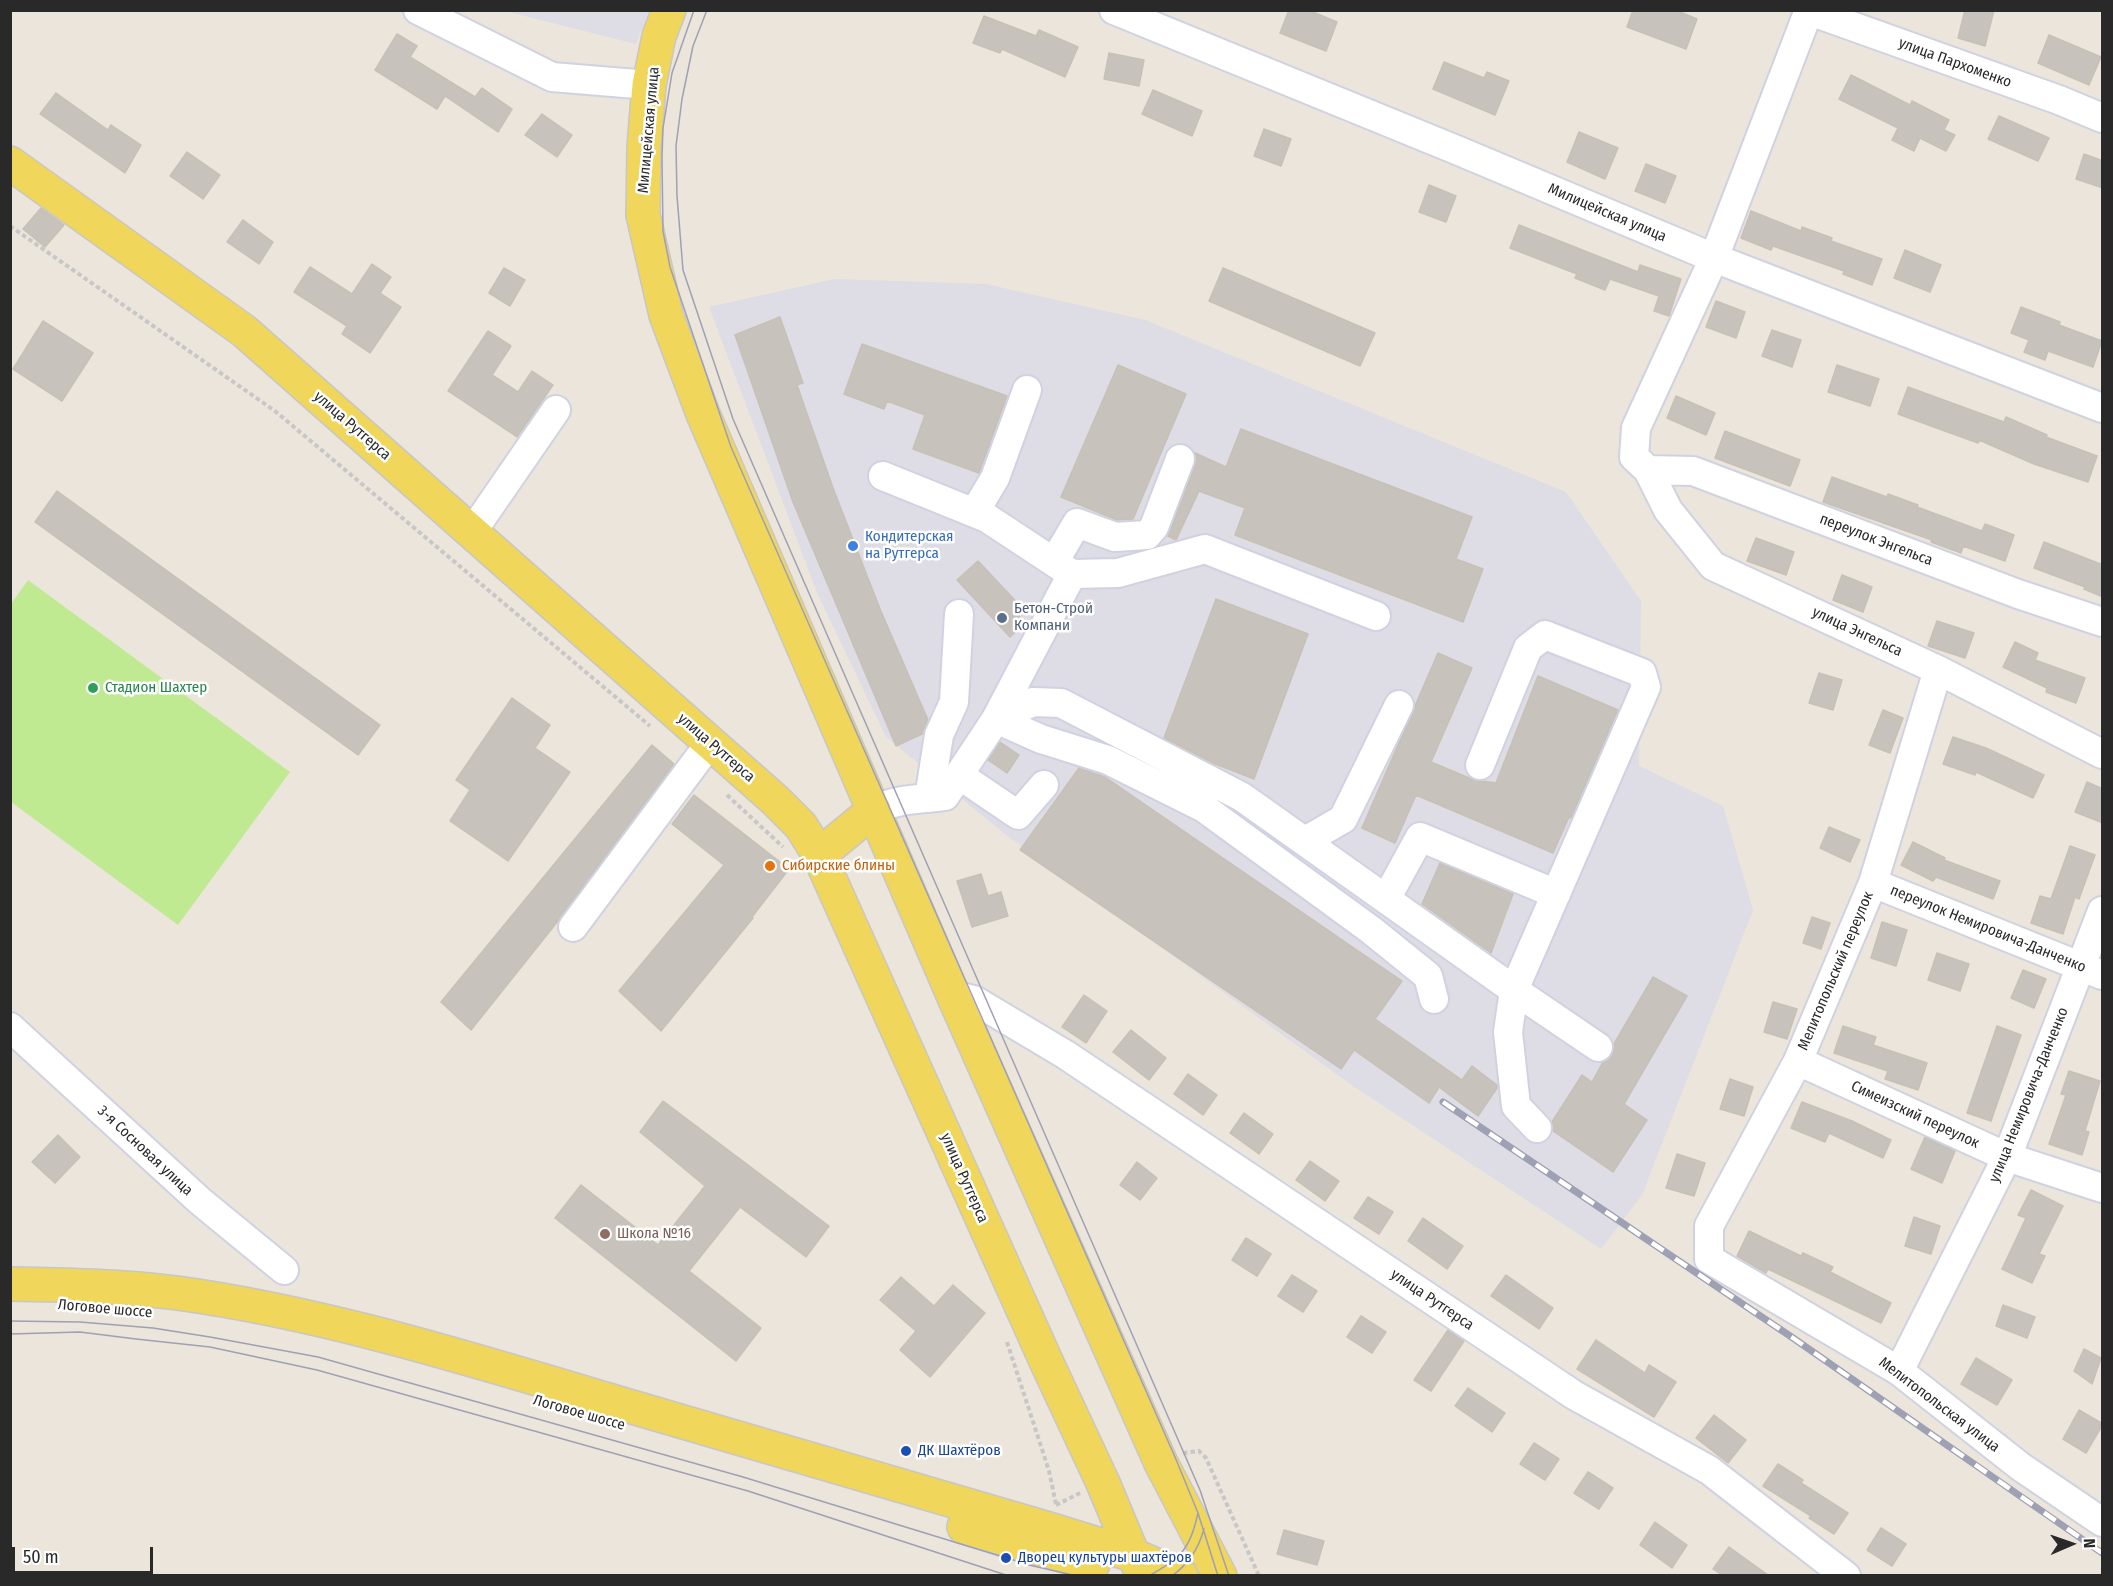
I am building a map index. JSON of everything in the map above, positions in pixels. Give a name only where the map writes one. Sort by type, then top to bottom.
[{"type":"main road","name":"Милицейская улица","points":[[669,10],[659,36],[649,85],[644,147],[643,215],[666,315],[703,414],[874,810]]},
{"type":"main road","name":"улица Рутгерса","points":[[10,163],[244,331],[472,532],[702,753],[775,800],[801,826],[819,855],[1103,1483],[1138,1568]]},
{"type":"main road","points":[[819,855],[874,810],[953,995],[1161,1463],[1220,1575]]},
{"type":"main road","name":"Логовое шоссе","points":[[10,1284],[177,1293],[316,1320],[453,1354],[1138,1568]]},
{"type":"main road","name":"Логовое шоссе","points":[[10,1304],[70,1304],[177,1315],[246,1326],[315,1341],[454,1377],[1042,1551],[1138,1568]]},
{"type":"main road","points":[[1138,1568],[1181,1575]]},
{"type":"street","points":[[418,10],[552,77],[649,85]]},
{"type":"street","name":"Милицейская улица","points":[[1114,10],[1714,258],[2103,408]]},
{"type":"street","name":"улица Энгельса","points":[[1809,11],[1714,258],[1636,428],[1634,456],[1648,470],[1668,510],[1713,566],[1938,670],[2103,754]]},
{"type":"street","name":"улица Пархоменко","points":[[1809,11],[2059,100],[2103,118]]},
{"type":"street","points":[[974,513],[995,478],[1027,390]]},
{"type":"street","points":[[472,532],[556,410]]},
{"type":"street","points":[[874,810],[887,803],[945,796],[996,719],[1063,568],[1077,523],[1115,537],[1147,535],[1154,527],[1180,459]]},
{"type":"street","name":"переулок Энгельса","points":[[1648,470],[1693,471],[2018,594],[2103,622]]},
{"type":"street","points":[[883,476],[987,518],[1063,568],[1118,573],[1205,549],[1376,616]]},
{"type":"street","points":[[929,798],[939,735],[954,702],[959,614]]},
{"type":"street","points":[[1480,765],[1527,648],[1545,635],[1642,673],[1646,687],[1514,990],[1508,1032],[1516,1106],[1537,1128]]},
{"type":"street","name":"Мелитопольский переулок","points":[[1709,1259],[1709,1226],[1798,1061],[1873,883],[1938,670]]},
{"type":"street","points":[[996,719],[1033,702],[1061,704],[1242,797],[1598,1047]]},
{"type":"street","points":[[1305,841],[1342,819],[1399,705]]},
{"type":"street","points":[[996,719],[1041,739],[1108,760],[1204,808],[1371,930],[1428,976],[1434,999]]},
{"type":"street","points":[[573,927],[702,753]]},
{"type":"street","points":[[959,775],[1018,815],[1044,785]]},
{"type":"street","points":[[1386,899],[1420,837],[1556,894]]},
{"type":"street","name":"переулок Немировича-Данченко","points":[[1873,883],[2092,970]]},
{"type":"street","name":"улица Немировича-Данченко","points":[[1899,1371],[2007,1157],[2092,970],[2103,911]]},
{"type":"street","name":"улица Рутгерса","points":[[953,995],[974,1000],[1065,1055],[1574,1395],[1709,1470],[1846,1575]]},
{"type":"street","name":"3-я Сосновая улица","points":[[10,1027],[200,1201],[284,1270]]},
{"type":"street","name":"Симеизский переулок","points":[[1798,1061],[2007,1157],[2103,1188]]},
{"type":"street","name":"Мелитопольская улица","points":[[1709,1259],[1899,1371],[2021,1467],[2103,1522]]},
{"type":"path","points":[[10,226],[275,411],[658,733]]},
{"type":"path","points":[[702,753],[786,850]]},
{"type":"path","points":[[1007,1340],[1049,1471],[1056,1505],[1054,1510]]},
{"type":"path","points":[[1175,1457],[1189,1451],[1199,1451],[1206,1458],[1259,1575]]},
{"type":"path","points":[[1056,1505],[1091,1488]]},
{"type":"shaded area","points":[[505,11],[649,11],[636,44]]},
{"type":"shaded area","points":[[835,279],[986,284],[1145,320],[1566,492],[1641,601],[1639,766],[1723,806],[1753,910],[1642,1195],[1601,1249],[1353,1086],[1005,834],[886,737],[818,595],[709,307]]},
{"type":"green space","name":"Стадион Шахтер","points":[[28,580],[290,772],[178,925],[11,802],[11,604]]},
{"type":"building","points":[[1289,10],[1308,10],[1337,22],[1326,51],[1280,33]]},
{"type":"building","points":[[1633,10],[1675,10],[1697,19],[1686,49],[1627,27]]},
{"type":"building","points":[[1965,10],[1994,10],[1985,46],[1958,38]]},
{"type":"building","points":[[984,16],[1036,36],[1039,30],[1078,47],[1065,77],[1002,49],[1000,53],[973,43]]},
{"type":"building","points":[[397,34],[417,46],[410,57],[475,97],[482,88],[512,109],[498,132],[445,96],[437,109],[375,70]]},
{"type":"building","points":[[2049,35],[2101,57],[2089,85],[2038,63]]},
{"type":"building","points":[[1109,53],[1144,60],[1139,86],[1104,79]]},
{"type":"building","points":[[1444,62],[1484,78],[1487,72],[1509,81],[1495,115],[1433,89]]},
{"type":"building","points":[[1851,75],[1910,105],[1912,101],[1949,120],[1944,130],[1955,135],[1946,151],[1920,138],[1914,151],[1892,140],[1898,128],[1839,99]]},
{"type":"building","points":[[1153,90],[1202,111],[1192,136],[1142,114]]},
{"type":"building","points":[[56,93],[108,130],[111,125],[141,145],[125,173],[40,114]]},
{"type":"building","points":[[542,114],[572,135],[557,157],[525,135]]},
{"type":"building","points":[[1999,116],[2049,138],[2038,161],[1988,139]]},
{"type":"building","points":[[1264,129],[1291,139],[1281,166],[1254,156]]},
{"type":"building","points":[[1579,132],[1618,148],[1605,179],[1567,162]]},
{"type":"building","points":[[187,152],[220,175],[203,199],[170,176]]},
{"type":"building","points":[[2084,154],[2103,161],[2103,188],[2076,179]]},
{"type":"building","points":[[1646,164],[1676,176],[1665,203],[1635,191]]},
{"type":"building","points":[[1429,185],[1456,196],[1446,222],[1419,212]]},
{"type":"building","points":[[41,208],[64,225],[45,247],[23,229]]},
{"type":"building","points":[[1751,211],[1801,231],[1802,227],[1832,238],[1831,241],[1882,259],[1872,285],[1843,274],[1844,271],[1773,246],[1771,250],[1741,238]]},
{"type":"building","points":[[243,220],[273,242],[259,264],[227,242]]},
{"type":"building","points":[[1519,225],[1638,272],[1640,265],[1681,279],[1669,316],[1654,311],[1659,296],[1610,279],[1605,290],[1575,278],[1577,274],[1510,248]]},
{"type":"building","points":[[1905,250],[1941,265],[1930,292],[1894,278]]},
{"type":"building","points":[[372,264],[391,277],[380,293],[401,307],[370,353],[342,334],[347,326],[294,292],[310,267],[352,294]]},
{"type":"building","points":[[504,268],[525,280],[510,306],[489,293]]},
{"type":"building","points":[[1223,268],[1375,333],[1360,366],[1209,301]]},
{"type":"building","points":[[1716,301],[1745,312],[1736,338],[1706,327]]},
{"type":"building","points":[[2021,307],[2060,322],[2059,325],[2102,341],[2093,367],[2048,351],[2045,360],[2024,352],[2029,340],[2011,333]]},
{"type":"building","points":[[780,317],[803,383],[797,385],[833,488],[880,609],[928,720],[922,734],[896,746],[793,502],[735,335]]},
{"type":"building","points":[[43,321],[93,353],[62,401],[13,369]]},
{"type":"building","points":[[1772,330],[1801,340],[1792,367],[1762,356]]},
{"type":"building","points":[[488,331],[511,346],[492,375],[518,392],[532,371],[553,385],[517,437],[448,391]]},
{"type":"building","points":[[862,344],[1007,396],[979,473],[913,449],[925,415],[887,401],[884,409],[844,394]]},
{"type":"building","points":[[1118,365],[1186,394],[1133,519],[1117,520],[1061,497]]},
{"type":"building","points":[[1837,365],[1879,379],[1870,406],[1828,392]]},
{"type":"building","points":[[1908,387],[2004,422],[2006,417],[2047,435],[2046,437],[2097,456],[2088,482],[2034,464],[1979,440],[1978,443],[1898,414]]},
{"type":"building","points":[[1676,396],[1715,413],[1706,435],[1667,418]]},
{"type":"building","points":[[1241,429],[1472,517],[1456,559],[1483,569],[1463,622],[1235,535],[1245,508],[1199,491],[1176,540],[1168,536],[1195,465],[1195,453],[1226,467]]},
{"type":"building","points":[[1725,431],[1800,460],[1790,486],[1715,458]]},
{"type":"building","points":[[1832,477],[1887,497],[1888,494],[1982,531],[1985,524],[2014,535],[2005,561],[1963,546],[1961,553],[1931,542],[1932,540],[1823,502]]},
{"type":"building","points":[[57,491],[380,725],[358,755],[35,522]]},
{"type":"building","points":[[1756,538],[1794,552],[1786,575],[1747,561]]},
{"type":"building","points":[[2044,542],[2103,565],[2103,597],[2084,589],[2085,587],[2034,568]]},
{"type":"building","points":[[978,561],[1024,610],[1018,615],[1025,623],[1010,637],[957,580]]},
{"type":"building","points":[[1842,575],[1872,587],[1863,612],[1833,600]]},
{"type":"building","points":[[1216,599],[1308,634],[1254,779],[1213,763],[1164,738]]},
{"type":"building","points":[[1937,621],[1974,633],[1965,658],[1928,646]]},
{"type":"building","points":[[2015,642],[2038,653],[2035,660],[2085,678],[2076,703],[2046,692],[2047,688],[2003,667]]},
{"type":"building","points":[[1438,653],[1472,668],[1431,762],[1474,780],[1496,783],[1538,676],[1618,710],[1571,818],[1569,817],[1553,853],[1416,795],[1395,843],[1362,828]]},
{"type":"building","points":[[1819,673],[1842,680],[1833,710],[1809,703]]},
{"type":"building","points":[[512,698],[550,725],[535,748],[570,772],[508,861],[450,821],[470,790],[456,780]]},
{"type":"building","points":[[1883,710],[1903,718],[1890,753],[1869,745]]},
{"type":"building","points":[[1953,737],[1986,748],[2044,775],[2033,798],[1976,772],[1975,775],[1943,764]]},
{"type":"building","points":[[1000,742],[1019,755],[1007,773],[988,760]]},
{"type":"building","points":[[652,745],[674,764],[558,921],[471,1030],[441,1002]]},
{"type":"building","points":[[1079,768],[1105,777],[1402,981],[1375,1019],[1462,1080],[1472,1066],[1497,1085],[1478,1116],[1439,1087],[1429,1103],[1354,1050],[1341,1069],[1020,850]]},
{"type":"building","points":[[2087,782],[2103,789],[2103,823],[2075,812]]},
{"type":"building","points":[[694,795],[789,869],[753,918],[661,1031],[619,991],[724,865],[672,824]]},
{"type":"building","points":[[1829,827],[1860,840],[1850,862],[1820,848]]},
{"type":"building","points":[[1913,842],[1945,858],[1944,860],[2000,881],[1993,899],[1936,877],[1933,881],[1901,865]]},
{"type":"building","points":[[2070,846],[2095,855],[2079,899],[2075,897],[2063,934],[2031,923],[2040,896],[2051,899]]},
{"type":"building","points":[[1440,863],[1513,894],[1491,953],[1422,904]]},
{"type":"building","points":[[981,874],[988,896],[1001,892],[1008,916],[972,927],[957,881]]},
{"type":"building","points":[[1812,917],[1830,923],[1821,949],[1803,943]]},
{"type":"building","points":[[1882,922],[1907,930],[1896,966],[1871,958]]},
{"type":"building","points":[[1937,953],[1969,964],[1960,991],[1928,980]]},
{"type":"building","points":[[2023,970],[2046,979],[2034,1008],[2011,998]]},
{"type":"building","points":[[1653,977],[1687,996],[1624,1104],[1647,1120],[1613,1172],[1553,1131],[1552,1122],[1582,1075],[1592,1082],[1603,1062],[1611,1057],[1614,1044]]},
{"type":"building","points":[[1084,995],[1107,1011],[1086,1043],[1062,1027]]},
{"type":"building","points":[[1773,1002],[1797,1009],[1787,1039],[1764,1032]]},
{"type":"building","points":[[1843,1026],[1876,1037],[1873,1045],[1927,1063],[1918,1090],[1885,1079],[1888,1071],[1834,1053]]},
{"type":"building","points":[[1997,1026],[2021,1035],[1991,1121],[1967,1113]]},
{"type":"building","points":[[1131,1030],[1166,1058],[1149,1080],[1113,1052]]},
{"type":"building","points":[[2069,1071],[2100,1081],[2085,1131],[2089,1132],[2082,1155],[2049,1144],[2066,1095],[2061,1094]]},
{"type":"building","points":[[1188,1074],[1217,1095],[1203,1115],[1174,1094]]},
{"type":"building","points":[[1730,1079],[1753,1087],[1744,1116],[1720,1109]]},
{"type":"building","name":"Школа №16","points":[[663,1101],[829,1226],[806,1257],[740,1207],[689,1271],[761,1328],[736,1361],[555,1218],[581,1185],[658,1245],[705,1186],[640,1132]]},
{"type":"building","points":[[1802,1102],[1852,1121],[1891,1140],[1883,1158],[1829,1133],[1825,1142],[1791,1128]]},
{"type":"building","points":[[1244,1113],[1273,1134],[1259,1154],[1230,1133]]},
{"type":"building","points":[[58,1135],[80,1157],[55,1183],[32,1162]]},
{"type":"building","points":[[1925,1137],[1955,1151],[1942,1183],[1911,1169]]},
{"type":"building","points":[[1677,1154],[1705,1163],[1694,1196],[1666,1188]]},
{"type":"building","points":[[1310,1161],[1339,1181],[1325,1201],[1296,1180]]},
{"type":"building","points":[[1137,1162],[1157,1178],[1140,1200],[1120,1185]]},
{"type":"building","points":[[2031,1190],[2063,1206],[2039,1254],[2045,1256],[2032,1283],[2002,1269],[2026,1218],[2018,1215]]},
{"type":"building","points":[[1368,1197],[1393,1212],[1379,1234],[1354,1218]]},
{"type":"building","points":[[1914,1217],[1940,1226],[1931,1254],[1905,1246]]},
{"type":"building","points":[[1423,1218],[1463,1246],[1447,1269],[1408,1241]]},
{"type":"building","points":[[1749,1231],[1801,1256],[1803,1253],[1833,1267],[1830,1272],[1891,1303],[1881,1323],[1768,1269],[1766,1273],[1737,1256]]},
{"type":"building","points":[[1246,1238],[1271,1254],[1257,1276],[1232,1260]]},
{"type":"building","points":[[1292,1275],[1317,1291],[1303,1312],[1278,1296]]},
{"type":"building","points":[[1506,1275],[1553,1308],[1539,1329],[1491,1296]]},
{"type":"building","points":[[901,1277],[934,1306],[953,1285],[985,1313],[930,1377],[900,1350],[916,1331],[880,1300]]},
{"type":"building","points":[[2003,1305],[2035,1317],[2027,1338],[1996,1326]]},
{"type":"building","points":[[1361,1316],[1386,1332],[1372,1353],[1347,1337]]},
{"type":"building","points":[[1448,1330],[1464,1341],[1431,1391],[1414,1380]]},
{"type":"building","points":[[1596,1340],[1645,1373],[1649,1365],[1676,1382],[1654,1417],[1577,1369]]},
{"type":"building","points":[[2084,1349],[2101,1358],[2092,1384],[2074,1371]]},
{"type":"building","points":[[1976,1358],[2012,1380],[1997,1405],[1961,1384]]},
{"type":"building","points":[[1468,1388],[1505,1413],[1492,1432],[1455,1406]]},
{"type":"building","points":[[2079,1410],[2103,1424],[2086,1453],[2063,1439]]},
{"type":"building","points":[[1714,1415],[1746,1440],[1728,1463],[1696,1438]]},
{"type":"building","points":[[1534,1443],[1559,1459],[1545,1480],[1520,1464]]},
{"type":"building","points":[[1778,1464],[1803,1480],[1801,1483],[1848,1513],[1834,1534],[1809,1518],[1811,1516],[1763,1486]]},
{"type":"building","points":[[1588,1472],[1613,1488],[1599,1509],[1574,1493]]},
{"type":"building","points":[[1655,1522],[1687,1545],[1672,1568],[1640,1545]]},
{"type":"building","points":[[1881,1528],[1906,1544],[1892,1566],[1867,1550]]},
{"type":"building","points":[[1284,1530],[1324,1541],[1317,1565],[1277,1554]]},
{"type":"building","points":[[1729,1547],[1768,1575],[1722,1575],[1713,1569]]},
{"type":"tram line","points":[[694,10],[672,73],[663,128],[663,231],[670,267],[731,447],[1175,1457],[1198,1513],[1218,1576]]},
{"type":"tram line","points":[[707,10],[693,46],[682,99],[676,146],[677,196],[683,270],[733,419],[1200,1490],[1229,1576]]},
{"type":"tram line","points":[[10,1321],[80,1322],[153,1328],[318,1357],[743,1477],[1029,1565],[1077,1576]]},
{"type":"tram line","points":[[10,1334],[80,1332],[210,1347],[317,1370],[748,1491],[1009,1576]]},
{"type":"tram line","points":[[1149,1576],[1182,1551],[1191,1536],[1198,1513]]},
{"type":"tram line","points":[[1172,1576],[1192,1556],[1204,1529]]},
{"type":"railway","points":[[1443,1102],[1793,1338],[2102,1553]]},
{"type":"place","name":"Кондитерская на Рутгерса","points":[[853,546]]},
{"type":"place","name":"Бетон-Строй Компани","points":[[1002,618]]},
{"type":"place","name":"Стадион Шахтер","points":[[93,688]]},
{"type":"place","name":"Сибирские блины","points":[[770,866]]},
{"type":"place","name":"Школа №16","points":[[605,1234]]},
{"type":"place","name":"ДК Шахтёров","points":[[906,1451]]},
{"type":"place","name":"Дворец культуры шахтёров","points":[[1006,1558]]}]
